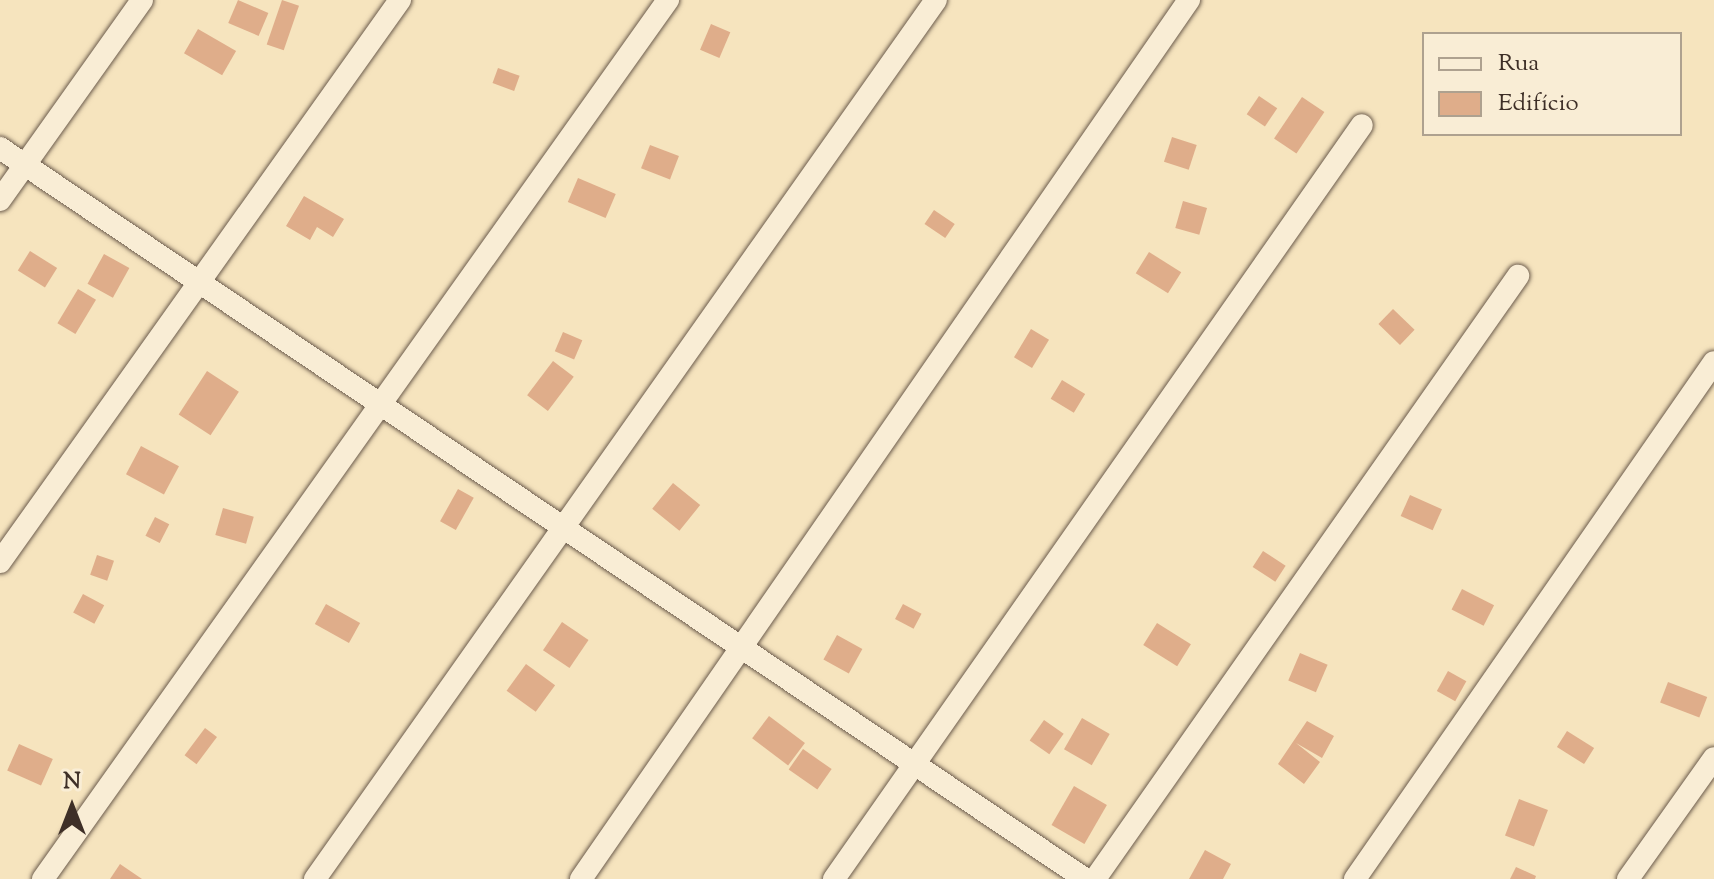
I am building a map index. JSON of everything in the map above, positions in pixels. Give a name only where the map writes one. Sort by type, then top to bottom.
[{"type":"street","points":[[0,200],[142,0]]},
{"type":"street","points":[[0,562],[400,0]]},
{"type":"street","points":[[43,879],[668,0]]},
{"type":"street","points":[[315,879],[936,0]]},
{"type":"street","points":[[581,879],[1189,0]]},
{"type":"street","points":[[834,879],[1362,125]]},
{"type":"street","points":[[0,148],[1085,879]]},
{"type":"street","points":[[1095,879],[1518,276]]},
{"type":"street","points":[[1355,879],[1714,362]]},
{"type":"street","points":[[1628,879],[1714,758]]},
{"type":"building","points":[[238,0],[268,13],[259,36],[228,23]]},
{"type":"building","points":[[282,0],[299,6],[284,50],[267,44]]},
{"type":"building","points":[[711,24],[730,32],[719,58],[700,50]]},
{"type":"building","points":[[198,29],[236,51],[222,75],[184,53]]},
{"type":"building","points":[[498,68],[520,76],[514,91],[493,83]]},
{"type":"building","points":[[1259,96],[1277,108],[1265,127],[1247,114]]},
{"type":"building","points":[[1302,97],[1324,112],[1296,154],[1274,138]]},
{"type":"building","points":[[1172,137],[1197,145],[1189,170],[1164,162]]},
{"type":"building","points":[[650,145],[679,156],[670,179],[641,168]]},
{"type":"building","points":[[578,178],[616,194],[606,218],[568,202]]},
{"type":"building","points":[[304,196],[344,219],[333,237],[317,227],[310,240],[286,226]]},
{"type":"building","points":[[1183,201],[1207,208],[1199,235],[1175,228]]},
{"type":"building","points":[[934,210],[955,224],[945,238],[924,224]]},
{"type":"building","points":[[30,251],[57,268],[45,287],[18,271]]},
{"type":"building","points":[[1149,252],[1181,272],[1168,293],[1136,273]]},
{"type":"building","points":[[104,254],[129,268],[113,298],[88,284]]},
{"type":"building","points":[[78,289],[96,300],[75,334],[57,323]]},
{"type":"building","points":[[1393,309],[1415,330],[1400,345],[1378,324]]},
{"type":"building","points":[[1031,329],[1049,340],[1032,368],[1014,357]]},
{"type":"building","points":[[563,332],[582,340],[574,360],[555,351]]},
{"type":"building","points":[[553,361],[574,377],[548,411],[527,395]]},
{"type":"building","points":[[207,371],[239,392],[211,435],[179,415]]},
{"type":"building","points":[[1062,380],[1085,394],[1074,413],[1051,399]]},
{"type":"building","points":[[141,446],[179,466],[164,494],[126,474]]},
{"type":"building","points":[[673,483],[700,505],[679,531],[652,509]]},
{"type":"building","points":[[458,489],[474,498],[456,530],[440,521]]},
{"type":"building","points":[[1410,495],[1442,509],[1433,530],[1401,516]]},
{"type":"building","points":[[223,508],[254,517],[246,544],[215,535]]},
{"type":"building","points":[[155,517],[169,524],[160,543],[145,536]]},
{"type":"building","points":[[1263,551],[1286,566],[1275,582],[1253,567]]},
{"type":"building","points":[[97,555],[114,561],[107,581],[90,575]]},
{"type":"building","points":[[1462,589],[1494,605],[1484,626],[1452,609]]},
{"type":"building","points":[[83,594],[104,605],[94,624],[73,613]]},
{"type":"building","points":[[326,604],[360,623],[349,643],[315,624]]},
{"type":"building","points":[[903,604],[922,614],[914,629],[895,619]]},
{"type":"building","points":[[562,622],[589,640],[570,668],[543,650]]},
{"type":"building","points":[[1157,623],[1191,644],[1177,666],[1143,645]]},
{"type":"building","points":[[837,635],[862,649],[849,674],[823,659]]},
{"type":"building","points":[[1300,653],[1328,665],[1316,692],[1288,681]]},
{"type":"building","points":[[526,664],[555,685],[536,712],[507,691]]},
{"type":"building","points":[[1448,671],[1466,681],[1455,701],[1437,691]]},
{"type":"building","points":[[1668,682],[1707,697],[1699,718],[1660,703]]},
{"type":"building","points":[[769,716],[805,743],[788,765],[752,738]]},
{"type":"building","points":[[1082,718],[1110,734],[1092,765],[1064,749]]},
{"type":"building","points":[[1044,720],[1064,734],[1049,754],[1030,740]]},
{"type":"building","points":[[1307,721],[1334,736],[1322,758],[1296,743],[1320,762],[1304,784],[1278,764]]},
{"type":"building","points":[[205,728],[217,737],[197,764],[185,755]]},
{"type":"building","points":[[1567,731],[1594,748],[1584,764],[1557,747]]},
{"type":"building","points":[[19,744],[53,759],[41,786],[7,770]]},
{"type":"building","points":[[803,749],[832,769],[817,790],[789,769]]},
{"type":"building","points":[[1074,786],[1107,805],[1084,844],[1052,825]]},
{"type":"building","points":[[1519,799],[1548,810],[1534,847],[1505,835]]},
{"type":"building","points":[[1205,850],[1231,864],[1223,879],[1189,879]]},
{"type":"building","points":[[120,864],[142,879],[110,879]]},
{"type":"building","points":[[1516,867],[1536,876],[1535,879],[1510,879]]}]
